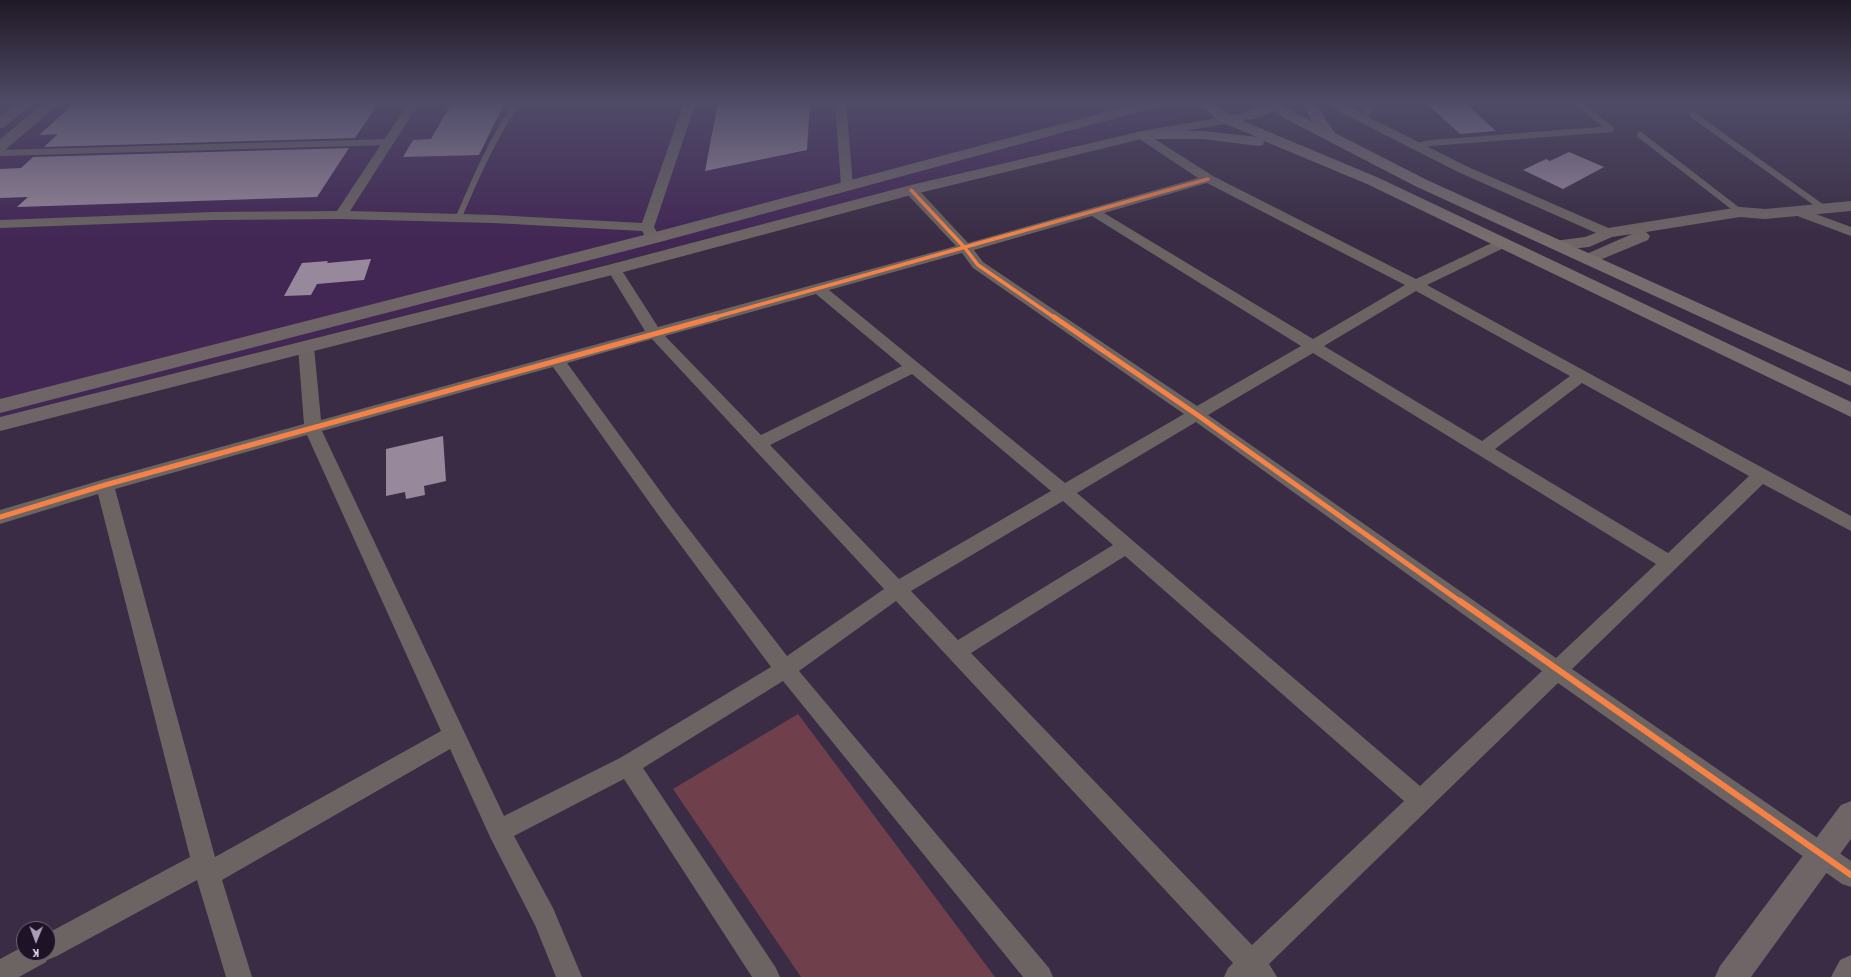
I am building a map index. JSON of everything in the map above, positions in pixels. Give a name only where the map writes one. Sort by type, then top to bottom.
[{"type":"main road","points":[[0,406],[650,233],[847,186],[990,148]]},
{"type":"main road","points":[[0,424],[614,269],[911,190],[1086,148]]},
{"type":"main road","points":[[1280,148],[1312,154]]},
{"type":"main road","points":[[1296,148],[1503,243],[1851,410]]},
{"type":"main road","points":[[1352,148],[1421,183],[1560,245],[1851,380]]},
{"type":"main road","points":[[1590,259],[1636,237],[1765,214],[1851,206]]},
{"type":"main road","points":[[1560,245],[1589,242],[1608,232],[1740,212],[1765,214]]},
{"type":"main road","points":[[1731,977],[1851,815]]},
{"type":"main road","points":[[1847,977],[1851,971]]},
{"type":"street","points":[[341,215],[384,148]]},
{"type":"street","points":[[0,224],[149,217],[341,215],[458,219],[650,233],[660,193],[675,148]]},
{"type":"street","points":[[844,148],[847,186]]},
{"type":"street","points":[[1162,148],[1208,179],[1416,285],[1582,375],[1760,476],[1851,524]]},
{"type":"street","points":[[1420,148],[1462,169],[1608,232]]},
{"type":"street","points":[[0,516],[105,485],[819,289],[1208,179]]},
{"type":"street","points":[[911,190],[965,248],[978,265],[1196,414],[1557,670],[1820,855],[1851,875]]},
{"type":"street","points":[[1797,211],[1851,232]]},
{"type":"street","points":[[1094,212],[1669,563]]},
{"type":"street","points":[[499,831],[628,765],[785,669],[897,590],[1416,285],[1503,243]]},
{"type":"street","points":[[614,269],[655,334],[956,652],[1251,973],[1421,801],[1760,476]]},
{"type":"street","points":[[819,289],[1064,492],[1421,801]]},
{"type":"street","points":[[306,347],[313,429],[499,831],[544,917],[569,977]]},
{"type":"street","points":[[557,361],[665,510],[785,669],[1040,977]]},
{"type":"street","points":[[758,444],[913,367]]},
{"type":"street","points":[[1483,449],[1582,375]]},
{"type":"street","points":[[105,485],[206,869],[239,977]]},
{"type":"street","points":[[956,652],[1127,546]]},
{"type":"street","points":[[56,943],[206,869],[454,735]]},
{"type":"street","points":[[628,765],[767,977]]},
{"type":"street","points":[[0,973],[22,961]]},
{"type":"lane","points":[[0,153],[191,148]]},
{"type":"lane","points":[[458,219],[489,148]]},
{"type":"lane","points":[[1656,148],[1740,212]]},
{"type":"lane","points":[[1739,148],[1823,208]]},
{"type":"shaded area","points":[[0,148],[1065,148],[0,417]]},
{"type":"shaded area","points":[[798,714],[995,977],[801,977],[673,789]]},
{"type":"building","points":[[349,148],[317,197],[17,207],[28,197],[0,198],[0,169],[21,168],[33,157]]},
{"type":"building","points":[[409,148],[483,148],[479,155],[403,157]]},
{"type":"building","points":[[709,148],[807,148],[807,150],[705,171]]},
{"type":"building","points":[[1569,152],[1604,167],[1563,189],[1523,170],[1546,159],[1550,161]]},
{"type":"building","points":[[371,259],[364,280],[317,284],[311,295],[284,296],[302,263],[328,261],[327,263]]},
{"type":"building","points":[[443,436],[446,481],[424,486],[425,495],[406,499],[405,492],[386,496],[386,449]]},
{"type":"cycle path","points":[[0,517],[105,485],[965,248],[1208,179]]},
{"type":"cycle path","points":[[911,190],[965,248],[978,265],[1196,414],[1557,670],[1851,875]]}]
